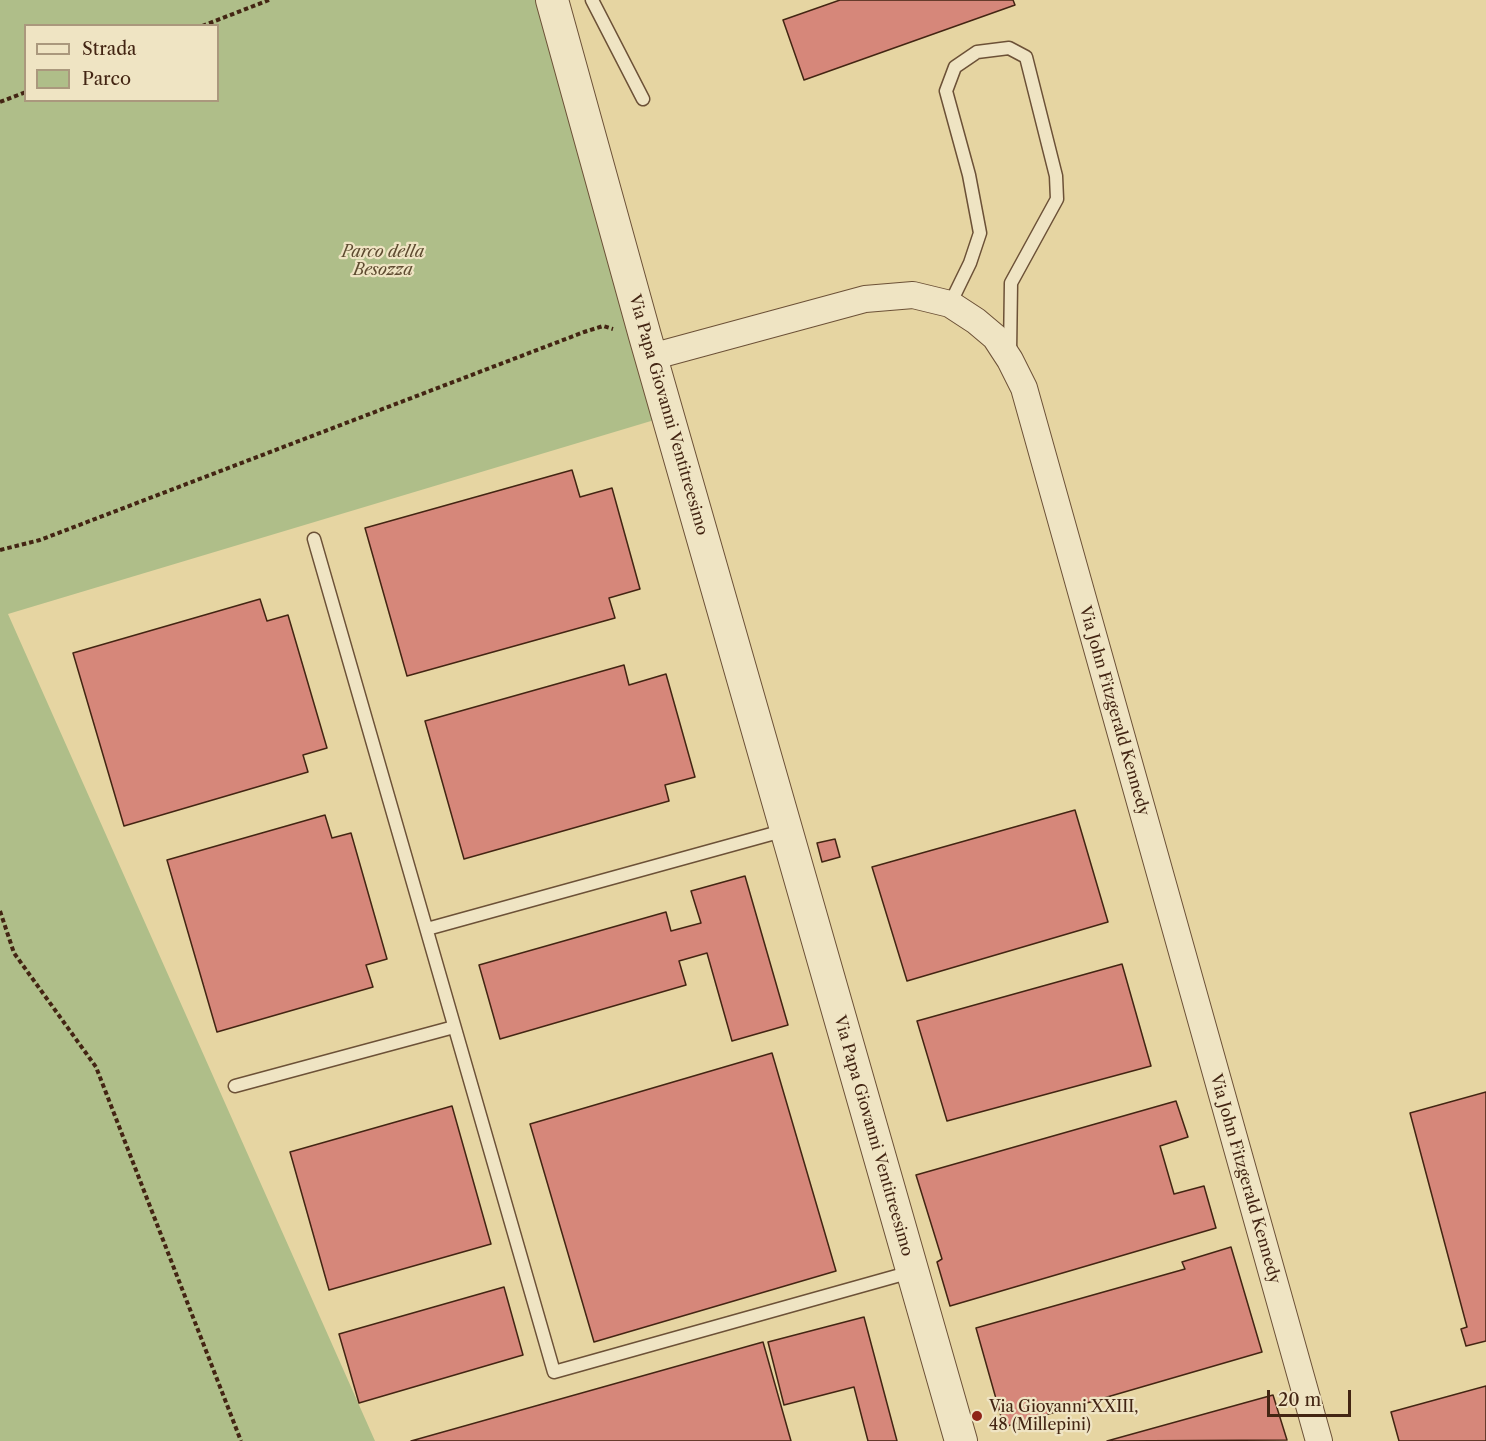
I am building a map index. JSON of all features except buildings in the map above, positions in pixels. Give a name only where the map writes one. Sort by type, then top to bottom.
[{"type":"street","name":"Via Papa Giovanni Ventitreesimo","points":[[553,0],[651,357],[961,1441]]},
{"type":"street","name":"Via John Fitzgerald Kennedy","points":[[651,357],[865,299],[913,295],[950,304],[976,321],[995,337],[1010,360],[1024,388],[1319,1441]]},
{"type":"lane","points":[[592,0],[643,99]]},
{"type":"lane","points":[[950,304],[970,263],[980,232],[969,175],[946,91],[955,67],[977,52],[1009,48],[1026,57],[1056,176],[1057,200],[1011,283],[1010,360]]},
{"type":"lane","points":[[314,539],[554,1372],[912,1272]]},
{"type":"lane","points":[[427,929],[786,830]]},
{"type":"lane","points":[[235,1086],[454,1026]]},
{"type":"path","points":[[207,24],[270,0]]},
{"type":"path","points":[[0,102],[24,93]]},
{"type":"path","points":[[0,550],[40,540],[603,326]]},
{"type":"path","points":[[0,911],[14,953],[96,1067],[241,1441]]},
{"type":"green space","name":"Parco della Besozza","points":[[0,0],[546,0],[671,415],[8,614],[375,1441],[0,1441]]},
{"type":"place","name":"Via Giovanni XXIII, 48 (Millepini)","points":[[977,1416]]}]
